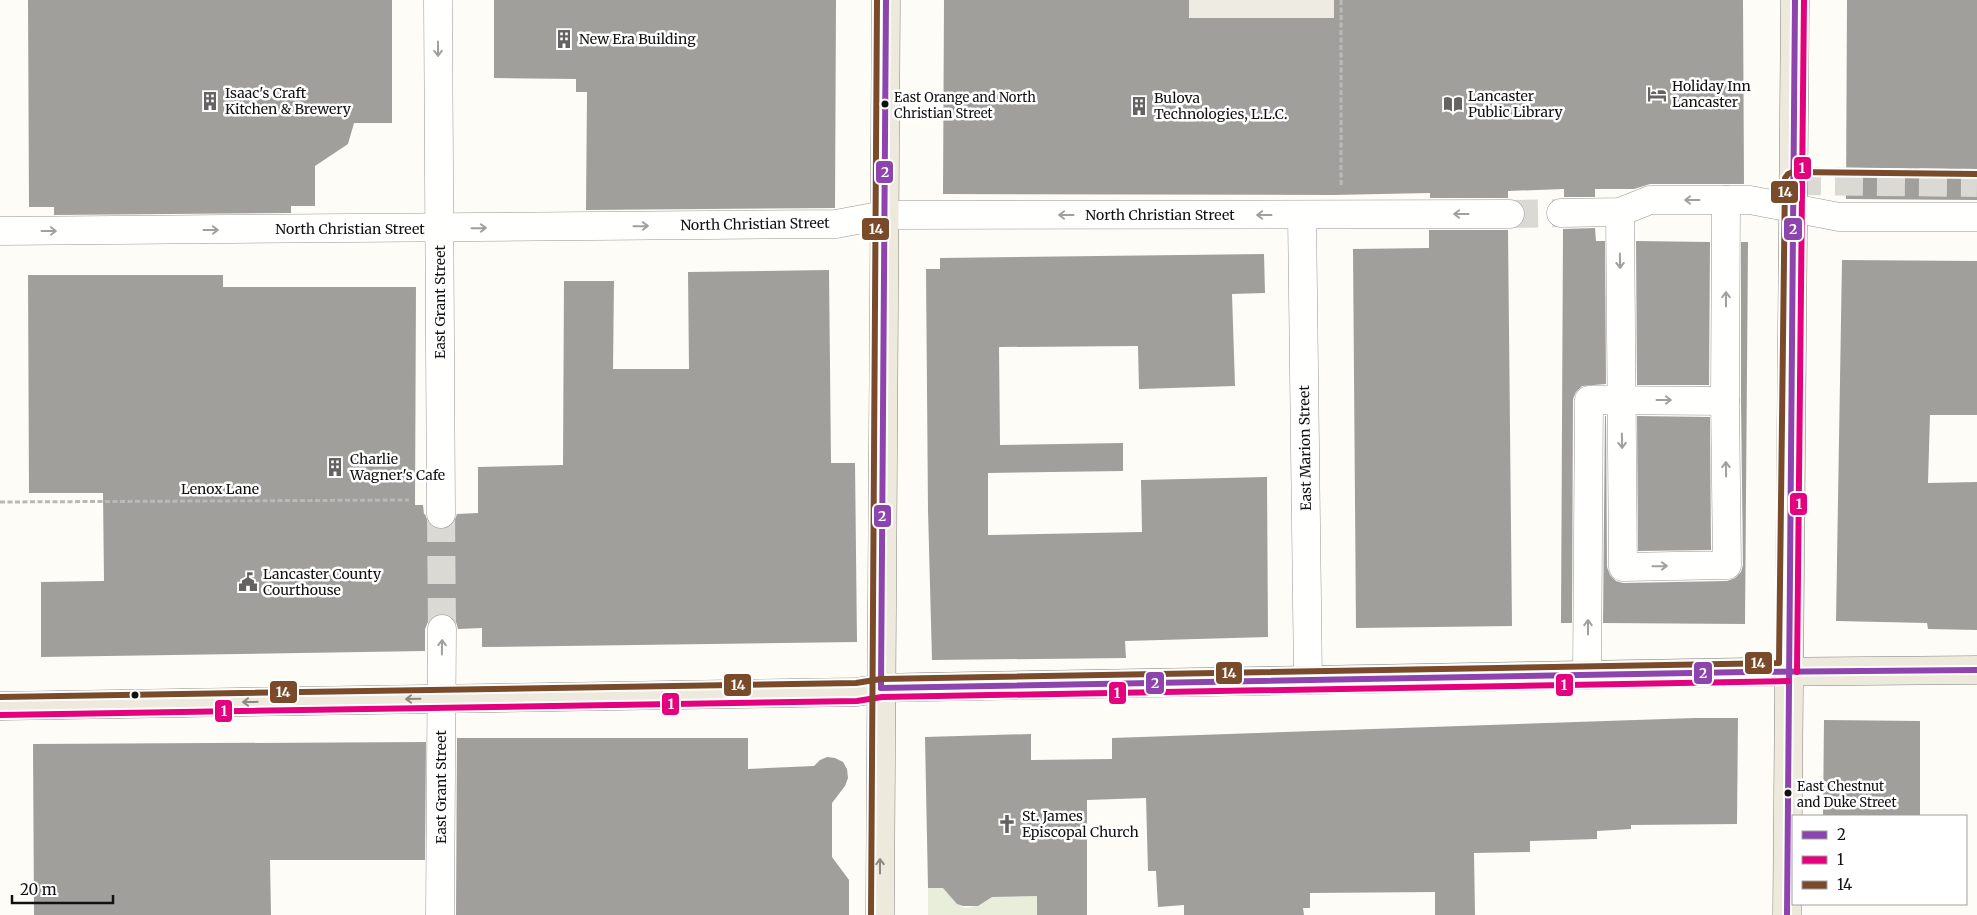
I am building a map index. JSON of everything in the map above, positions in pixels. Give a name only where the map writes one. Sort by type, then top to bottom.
[{"type":"main road","points":[[880,915],[886,0]]},
{"type":"main road","points":[[1787,915],[1795,0]]},
{"type":"main road","points":[[0,706],[857,692],[881,688],[1308,680],[1977,670]]},
{"type":"street","name":"East Grant Street","points":[[438,0],[441,507]]},
{"type":"street","points":[[1561,213],[1620,212],[1650,200],[1750,200],[1839,217],[1977,218]]},
{"type":"street","points":[[1620,212],[1623,567],[1727,565],[1725,401],[1726,200]]},
{"type":"street","name":"North Christian Street","points":[[0,231],[836,224],[884,215],[1510,214]]},
{"type":"street","name":"East Marion Street","points":[[1302,215],[1308,680]]},
{"type":"street","points":[[1587,675],[1589,400],[1725,401]]},
{"type":"street","name":"East Grant Street","points":[[440,915],[442,629]]},
{"type":"path","points":[[1341,0],[1341,185]]},
{"type":"path","name":"Lenox Lane","points":[[0,502],[441,507]]},
{"type":"green space","points":[[928,888],[950,888],[956,902],[965,908],[975,906],[988,897],[1037,896],[1037,915],[928,915]]},
{"type":"shaded area","points":[[1189,0],[1334,0],[1334,18],[1189,18]]},
{"type":"building","name":"Isaac's Craft Kitchen & Brewery","points":[[28,0],[392,0],[392,123],[354,123],[348,144],[315,166],[315,206],[291,206],[291,213],[54,215],[54,207],[29,207]]},
{"type":"building","points":[[494,0],[836,0],[835,208],[586,210],[587,92],[576,92],[576,79],[494,78]]},
{"type":"building","points":[[944,0],[1189,0],[1189,18],[1334,18],[1334,0],[1743,0],[1744,184],[1650,184],[1634,189],[1595,189],[1595,197],[1564,197],[1564,189],[1508,191],[1508,198],[1430,198],[1430,193],[1332,195],[943,194]]},
{"type":"building","points":[[1847,0],[1977,0],[1977,200],[1846,199]]},
{"type":"building","points":[[1595,228],[1596,241],[1605,241],[1606,384],[1582,386],[1576,392],[1573,399],[1572,623],[1561,623],[1563,229]]},
{"type":"building","points":[[1429,230],[1508,230],[1512,626],[1356,628],[1353,249],[1429,248]]},
{"type":"building","points":[[1636,241],[1710,242],[1709,385],[1637,385]]},
{"type":"building","points":[[1741,242],[1748,242],[1745,624],[1603,623],[1605,416],[1607,567],[1610,575],[1616,581],[1623,583],[1727,581],[1735,578],[1741,572],[1743,565]]},
{"type":"building","points":[[1264,254],[1265,293],[1232,294],[1235,386],[1139,389],[1138,346],[999,347],[1000,445],[1123,443],[1123,471],[988,473],[988,535],[1142,532],[1141,480],[1267,477],[1268,637],[1125,641],[1126,658],[932,660],[928,510],[926,269],[940,269],[940,258]]},
{"type":"building","points":[[1842,260],[1977,261],[1977,415],[1930,415],[1928,483],[1977,482],[1977,630],[1928,629],[1927,623],[1836,621]]},
{"type":"building","points":[[829,270],[831,463],[855,463],[857,642],[482,647],[482,628],[458,629],[456,622],[450,616],[442,613],[434,616],[428,622],[425,629],[425,651],[41,657],[41,582],[104,581],[103,493],[29,493],[28,275],[223,275],[223,287],[416,287],[415,505],[423,505],[424,514],[428,522],[434,528],[442,530],[454,522],[457,514],[478,513],[478,467],[563,465],[564,281],[614,281],[613,369],[689,369],[688,272]]},
{"type":"building","points":[[1637,416],[1710,417],[1711,550],[1638,551]]},
{"type":"building","points":[[1738,718],[1737,824],[1631,825],[1631,829],[1597,831],[1597,839],[1530,841],[1530,852],[1474,853],[1475,915],[1435,915],[1435,892],[1310,893],[1310,908],[1303,908],[1304,915],[1184,915],[1184,905],[1158,907],[1156,871],[1148,871],[1146,798],[1087,800],[1087,915],[1037,915],[1037,896],[992,897],[978,906],[963,906],[957,904],[943,888],[928,888],[925,737],[1031,734],[1031,760],[1112,759],[1112,738]]},
{"type":"building","points":[[1824,720],[1920,721],[1920,815],[1823,815]]},
{"type":"building","points":[[457,738],[748,738],[748,769],[814,766],[820,760],[827,757],[835,758],[843,762],[847,769],[848,778],[845,786],[832,803],[832,857],[849,880],[849,915],[456,915]]},
{"type":"building","points":[[426,742],[425,860],[270,860],[271,915],[34,915],[33,744]]},
{"type":"tunnel","points":[[1793,181],[1977,183]]},
{"type":"tunnel","points":[[1510,214],[1561,213]]},
{"type":"tunnel","points":[[441,514],[442,629]]},
{"type":"transit line","name":"14","points":[[871,915],[877,0]]},
{"type":"transit line","name":"2","points":[[881,688],[886,0]]},
{"type":"transit line","name":"2","points":[[1787,915],[1795,0]]},
{"type":"transit line","name":"1","points":[[1797,672],[1804,0]]},
{"type":"transit line","name":"14","points":[[0,697],[856,683],[881,679],[1779,663],[1785,178],[1793,172],[1977,174]]},
{"type":"transit line","name":"2","points":[[881,688],[1747,672],[1977,670]]},
{"type":"transit line","name":"1","points":[[0,715],[857,701],[882,697],[1788,681]]},
{"type":"place","name":"New Era Building","points":[[564,39]]},
{"type":"place","name":"Holiday Inn Lancaster","points":[[1657,94]]},
{"type":"place","name":"Isaac's Craft Kitchen & Brewery","points":[[210,101]]},
{"type":"place","name":"East Orange and North Christian Street","points":[[885,104]]},
{"type":"place","name":"Lancaster Public Library","points":[[1453,104]]},
{"type":"place","name":"Bulova Technologies, L.L.C.","points":[[1139,106]]},
{"type":"place","name":"Charlie Wagner's Cafe","points":[[335,467]]},
{"type":"place","name":"Lancaster County Courthouse","points":[[248,582]]},
{"type":"place","name":"East Chestnut and Duke Street","points":[[1788,793]]},
{"type":"place","name":"St. James Episcopal Church","points":[[1007,824]]}]
